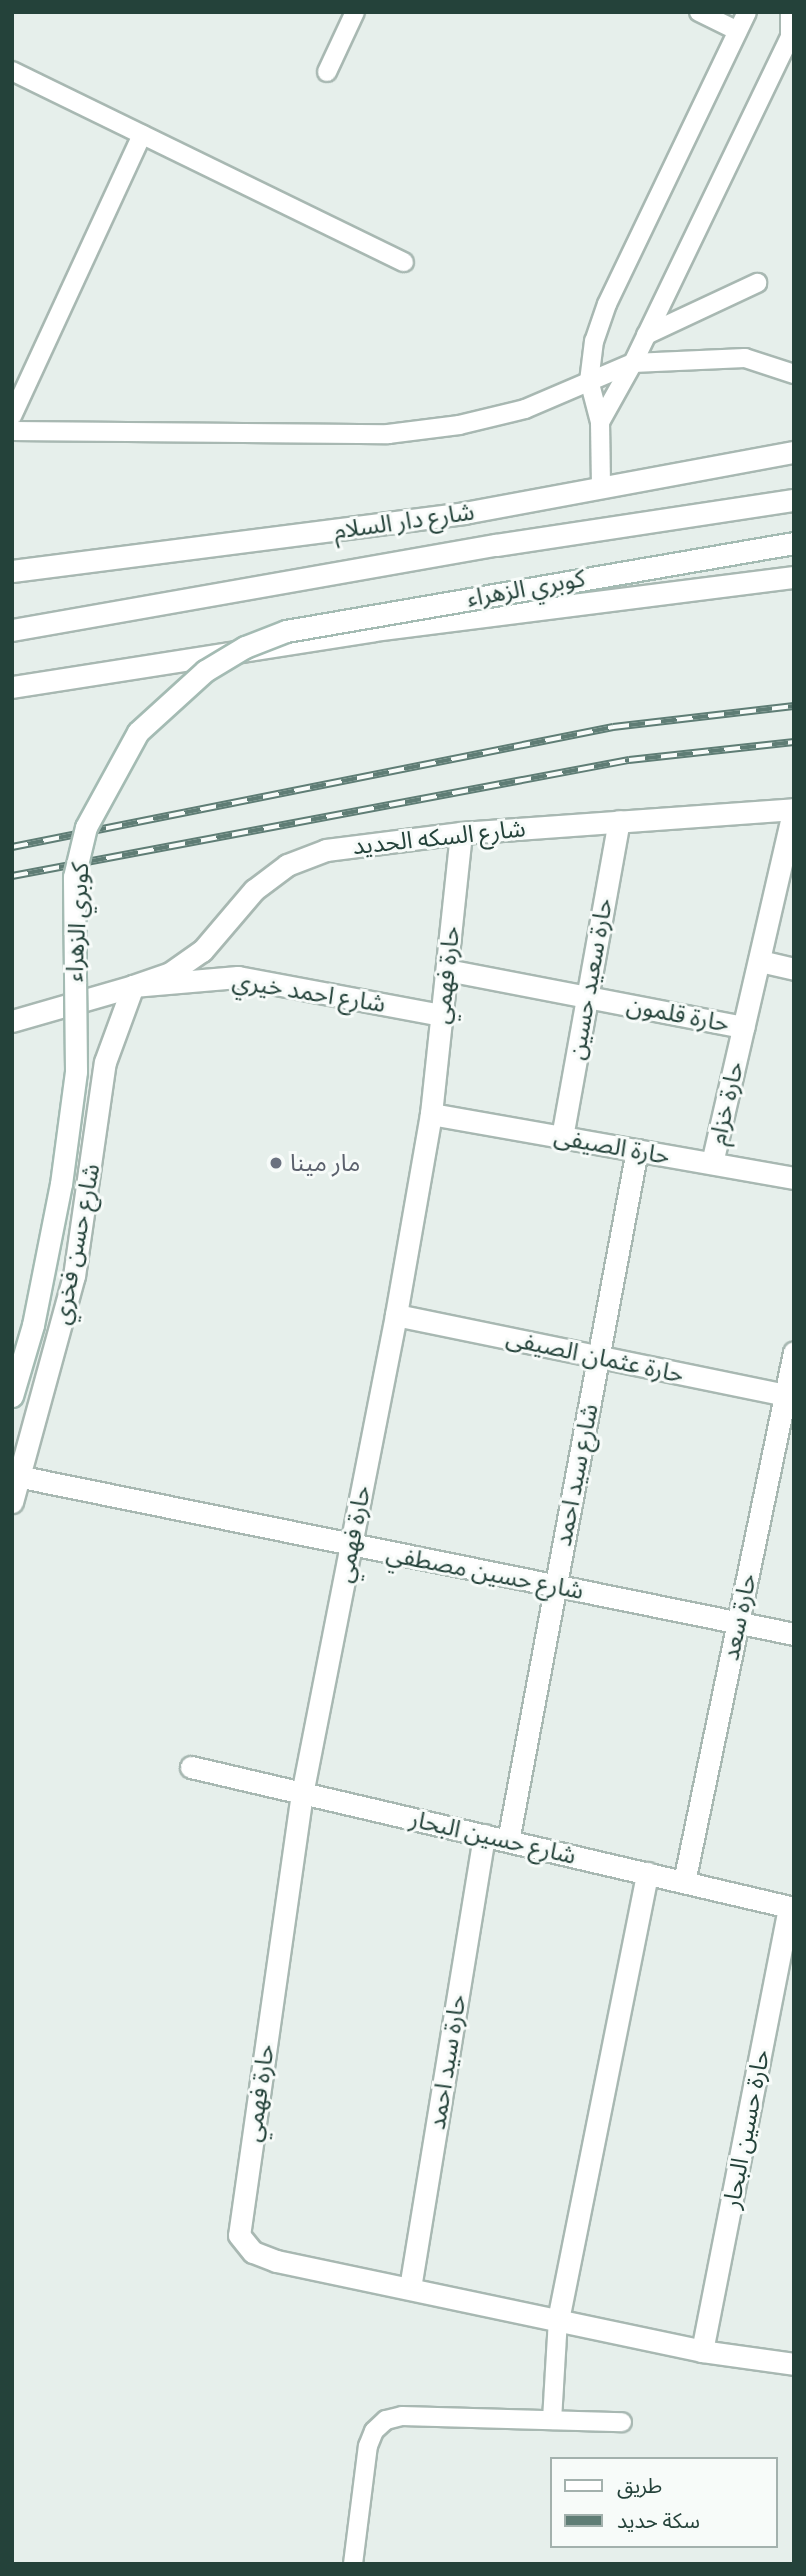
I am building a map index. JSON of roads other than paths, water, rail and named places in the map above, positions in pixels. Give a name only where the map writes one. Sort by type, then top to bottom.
[{"type":"street","name":"شارع دار السلام","points":[[12,571],[464,513],[794,452]]},
{"type":"street","name":"كوبري الزهراء","points":[[12,630],[496,545],[794,500]]},
{"type":"street","name":"كوبري الزهراء","points":[[12,1396],[33,1325],[61,1184],[76,1071],[74,877],[86,827],[138,732],[205,671],[245,647],[286,631],[794,543]]},
{"type":"street","points":[[12,687],[374,630],[794,578]]},
{"type":"street","name":"شارع السكه الحديد","points":[[133,986],[170,973],[202,951],[254,890],[287,865],[326,850],[461,833],[794,809]]},
{"type":"street","name":"حارة خزام","points":[[712,1163],[794,809]]},
{"type":"street","name":"حارة سعيد حسين","points":[[562,1137],[618,821]]},
{"type":"street","name":"حارة فهمي","points":[[410,2288],[276,2261],[253,2252],[239,2235],[302,1793],[396,1315],[431,1114],[461,833]]},
{"type":"street","points":[[760,961],[794,969]]},
{"type":"street","name":"حارة قلمون","points":[[447,970],[744,1027]]},
{"type":"street","name":"شارع احمد خيري","points":[[12,1021],[133,986],[238,977],[442,1015]]},
{"type":"street","name":"شارع حسن فخري","points":[[12,1502],[16,1476],[74,1276],[105,1062],[133,986]]},
{"type":"street","name":"حارة الصيفى","points":[[431,1114],[794,1178]]},
{"type":"street","name":"شارع سيد احمد","points":[[509,1841],[637,1150]]},
{"type":"street","name":"حارة عثمان الصيفى","points":[[396,1315],[789,1396]]},
{"type":"street","name":"حارة سعد","points":[[684,1882],[789,1396],[794,1353]]},
{"type":"street","name":"شارع حسين مصطفي","points":[[16,1476],[794,1634]]},
{"type":"street","name":"شارع حسين البحار","points":[[191,1767],[791,1908]]},
{"type":"street","name":"حارة سيد احمد","points":[[410,2288],[484,1835]]},
{"type":"street","points":[[558,2320],[647,1874]]},
{"type":"street","name":"حارة حسين البحار","points":[[702,2351],[791,1908]]},
{"type":"street","points":[[410,2288],[702,2351],[794,2364]]},
{"type":"lane","points":[[327,72],[355,12]]},
{"type":"lane","points":[[699,12],[738,31]]},
{"type":"lane","points":[[601,487],[600,422],[589,380],[594,341],[607,304],[747,12]]},
{"type":"lane","points":[[600,422],[633,363],[790,37],[789,12]]},
{"type":"lane","points":[[12,71],[404,262]]},
{"type":"lane","points":[[12,416],[142,135]]},
{"type":"lane","points":[[646,335],[757,282]]},
{"type":"lane","points":[[12,431],[388,433],[459,425],[525,409],[633,363],[745,358],[794,374]]},
{"type":"lane","points":[[552,2420],[558,2320]]},
{"type":"lane","points":[[353,2564],[368,2446],[374,2431],[386,2420],[402,2417],[622,2422]]},
{"type":"railway","points":[[12,847],[613,727],[794,706]]},
{"type":"railway","points":[[12,876],[629,760],[794,742]]},
{"type":"place","name":"مار مينا","points":[[276,1163]]}]
